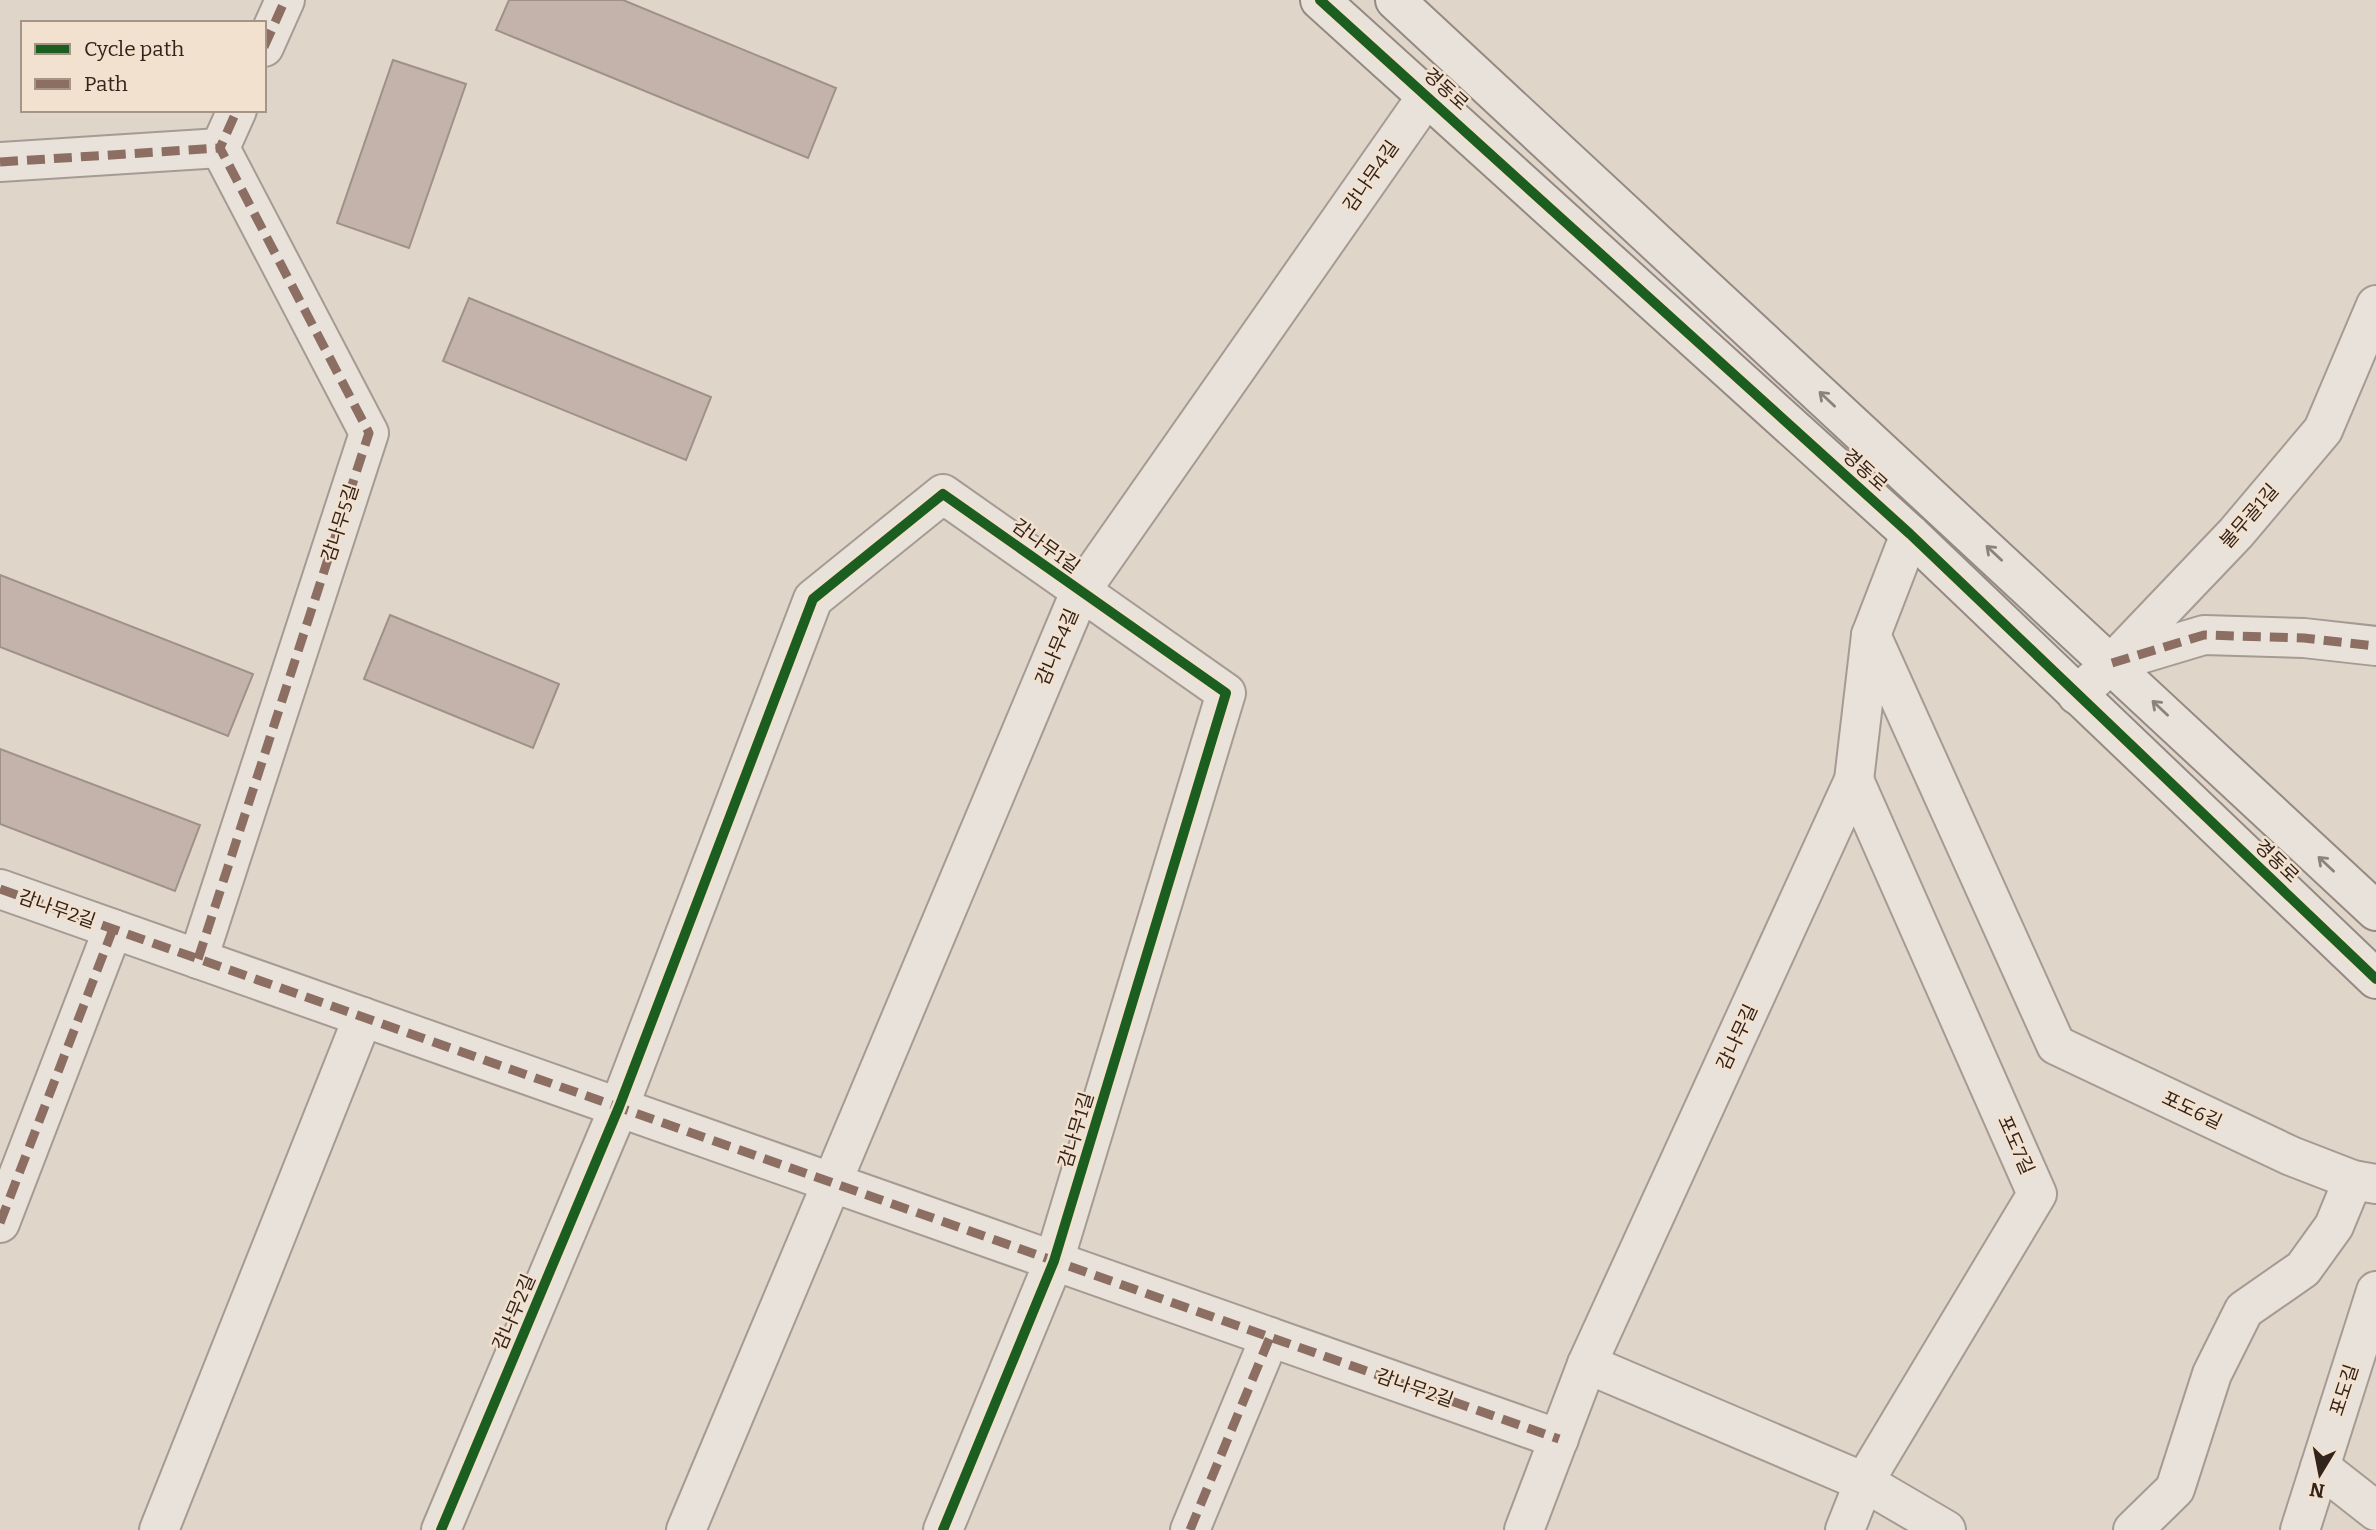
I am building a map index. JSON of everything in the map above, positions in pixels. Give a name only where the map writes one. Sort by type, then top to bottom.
[{"type":"street","points":[[266,43],[285,0]]},
{"type":"street","name":"경동로","points":[[1320,0],[1910,534],[2376,979]]},
{"type":"street","name":"경동로","points":[[1395,0],[2376,911]]},
{"type":"street","name":"감나무4길","points":[[834,1183],[1080,592],[1427,96]]},
{"type":"street","points":[[0,162],[220,148],[236,112]]},
{"type":"street","name":"감나무5길","points":[[198,959],[369,433],[220,148]]},
{"type":"street","name":"불무골1길","points":[[2077,695],[2112,663],[2236,533],[2323,429],[2376,305]]},
{"type":"street","name":"감나무1길","points":[[619,1107],[813,599],[943,494],[1226,694],[1054,1261]]},
{"type":"street","name":"감나무길","points":[[1524,1530],[1587,1364],[1854,780],[1871,635],[1910,534]]},
{"type":"street","name":"포도6길","points":[[1871,635],[2056,1045],[2291,1156],[2365,1182],[2303,1269],[2244,1310],[2212,1374],[2175,1489],[2133,1530]]},
{"type":"street","points":[[2112,663],[2204,635],[2304,638],[2376,646]]},
{"type":"street","name":"포도7길","points":[[1845,1530],[1864,1482],[2037,1194],[1854,780]]},
{"type":"street","name":"감나무2길","points":[[0,889],[1559,1438]]},
{"type":"street","name":"감나무2길","points":[[0,1223],[113,929]]},
{"type":"street","points":[[159,1530],[363,1017]]},
{"type":"street","name":"감나무2길","points":[[441,1530],[619,1107]]},
{"type":"street","points":[[686,1530],[834,1183]]},
{"type":"street","points":[[943,1530],[1054,1261]]},
{"type":"street","name":"포도길","points":[[2300,1530],[2376,1291]]},
{"type":"street","points":[[1190,1530],[1270,1336]]},
{"type":"street","points":[[1587,1364],[1864,1482],[1946,1530]]},
{"type":"street","points":[[2320,1467],[2376,1511]]},
{"type":"building","points":[[509,0],[623,0],[836,88],[808,158],[496,30]]},
{"type":"building","points":[[393,60],[466,84],[409,248],[337,223]]},
{"type":"building","points":[[469,298],[711,397],[686,460],[443,361]]},
{"type":"building","points":[[0,575],[253,674],[228,736],[0,647]]},
{"type":"building","points":[[390,615],[559,684],[533,748],[364,679]]},
{"type":"building","points":[[0,749],[200,825],[175,891],[0,824]]},
{"type":"marked path","points":[[266,43],[285,0]]},
{"type":"marked path","points":[[198,959],[369,433],[220,148],[236,112]]},
{"type":"marked path","points":[[0,162],[220,148]]},
{"type":"marked path","points":[[2112,663],[2204,635],[2304,638],[2376,646]]},
{"type":"marked path","points":[[0,889],[1559,1439]]},
{"type":"marked path","points":[[0,1223],[113,929]]},
{"type":"marked path","points":[[1190,1530],[1270,1337]]},
{"type":"cycle path","points":[[1320,0],[1910,534],[2376,979]]},
{"type":"cycle path","points":[[441,1530],[619,1107],[813,599],[943,494],[1226,693],[1054,1261],[943,1530]]}]
